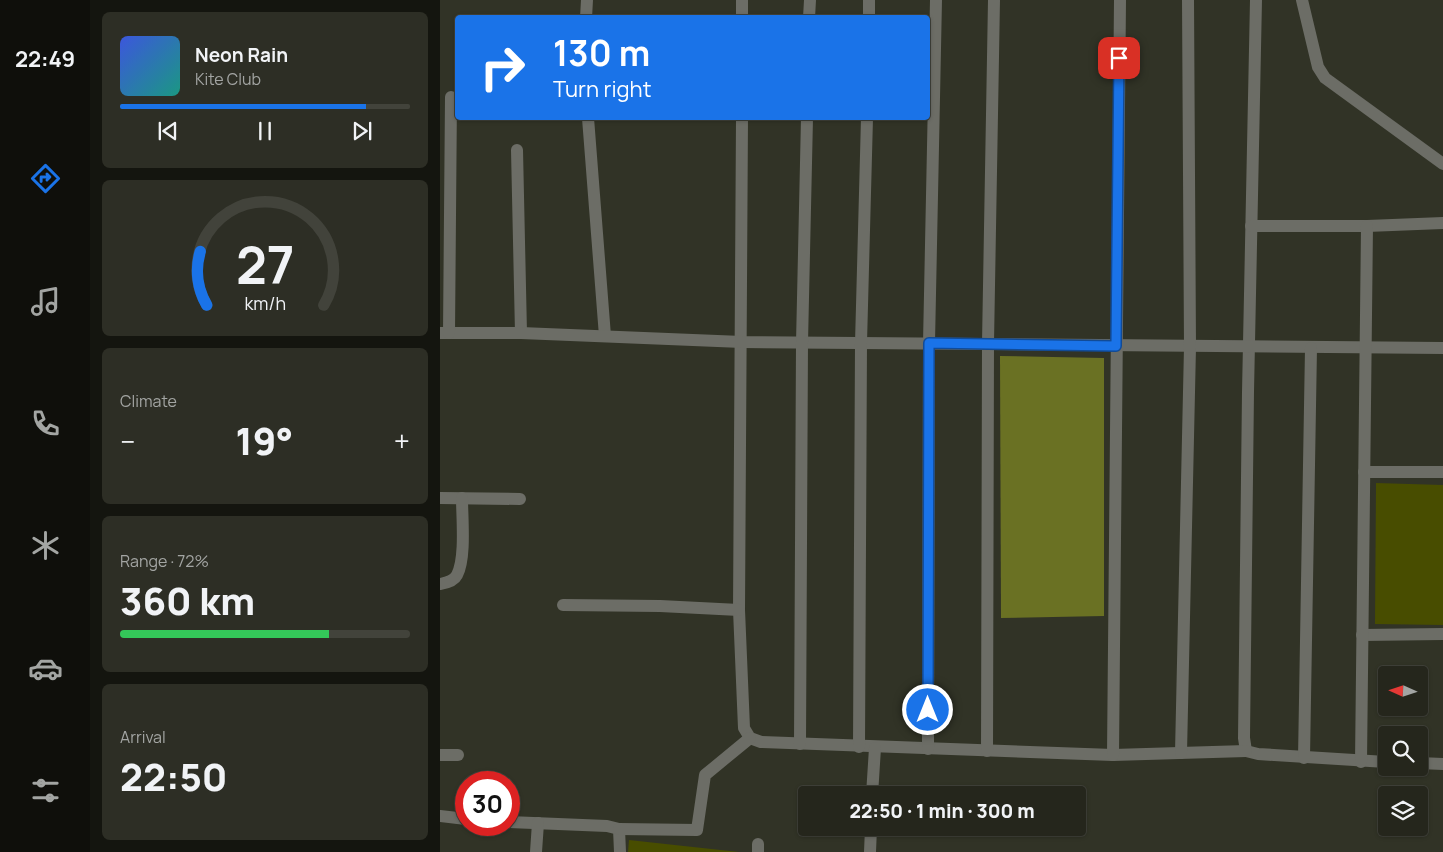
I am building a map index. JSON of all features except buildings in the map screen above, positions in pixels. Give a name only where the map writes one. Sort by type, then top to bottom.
[{"type":"street","points":[[586,0],[586,15]]},
{"type":"street","points":[[742,0],[742,15]]},
{"type":"street","points":[[809,15],[810,0]]},
{"type":"street","points":[[869,0],[869,15]]},
{"type":"street","points":[[928,749],[929,343],[936,0]]},
{"type":"street","points":[[988,751],[988,344],[994,0]]},
{"type":"street","points":[[1113,755],[1120,0]]},
{"type":"street","points":[[1181,753],[1190,347],[1188,0]]},
{"type":"street","points":[[1246,751],[1244,738],[1249,348],[1256,0]]},
{"type":"street","points":[[1302,0],[1318,67],[1325,78],[1443,164]]},
{"type":"street","points":[[451,96],[445,333],[540,333],[802,343],[1249,348],[1443,348]]},
{"type":"street","points":[[588,120],[605,336]]},
{"type":"street","points":[[742,120],[739,610],[744,728],[750,738],[761,742],[875,748],[1113,755],[1246,751],[1258,754],[1304,758],[1378,762]]},
{"type":"street","points":[[800,744],[802,343],[807,120]]},
{"type":"street","points":[[859,747],[861,343],[867,120]]},
{"type":"street","points":[[517,150],[521,333]]},
{"type":"street","points":[[1251,226],[1366,226],[1443,223]]},
{"type":"street","points":[[1361,762],[1366,226]]},
{"type":"street","points":[[1304,758],[1311,348]]},
{"type":"street","points":[[1364,472],[1443,472]]},
{"type":"street","points":[[440,498],[520,499]]},
{"type":"street","points":[[440,584],[448,582],[457,576],[461,564],[462,498]]},
{"type":"street","points":[[563,605],[660,606],[739,610]]},
{"type":"street","points":[[1362,635],[1443,634]]},
{"type":"street","points":[[520,822],[607,826],[619,829],[697,830],[705,775],[750,738]]},
{"type":"street","points":[[873,786],[875,748]]},
{"type":"street","points":[[440,755],[458,755]]},
{"type":"street","points":[[1428,763],[1443,764]]},
{"type":"street","points":[[441,816],[455,818]]},
{"type":"street","points":[[536,852],[538,823]]},
{"type":"street","points":[[619,829],[620,852]]},
{"type":"street","points":[[870,852],[871,836]]},
{"type":"shaded area","points":[[1376,483],[1443,485],[1443,625],[1375,624]]},
{"type":"shaded area","points":[[629,840],[739,852],[628,852]]},
{"type":"green space","points":[[1000,356],[1104,358],[1104,616],[1001,618]]},
{"type":"route","points":[[928,710],[929,343],[1116,346],[1119,58]]}]
